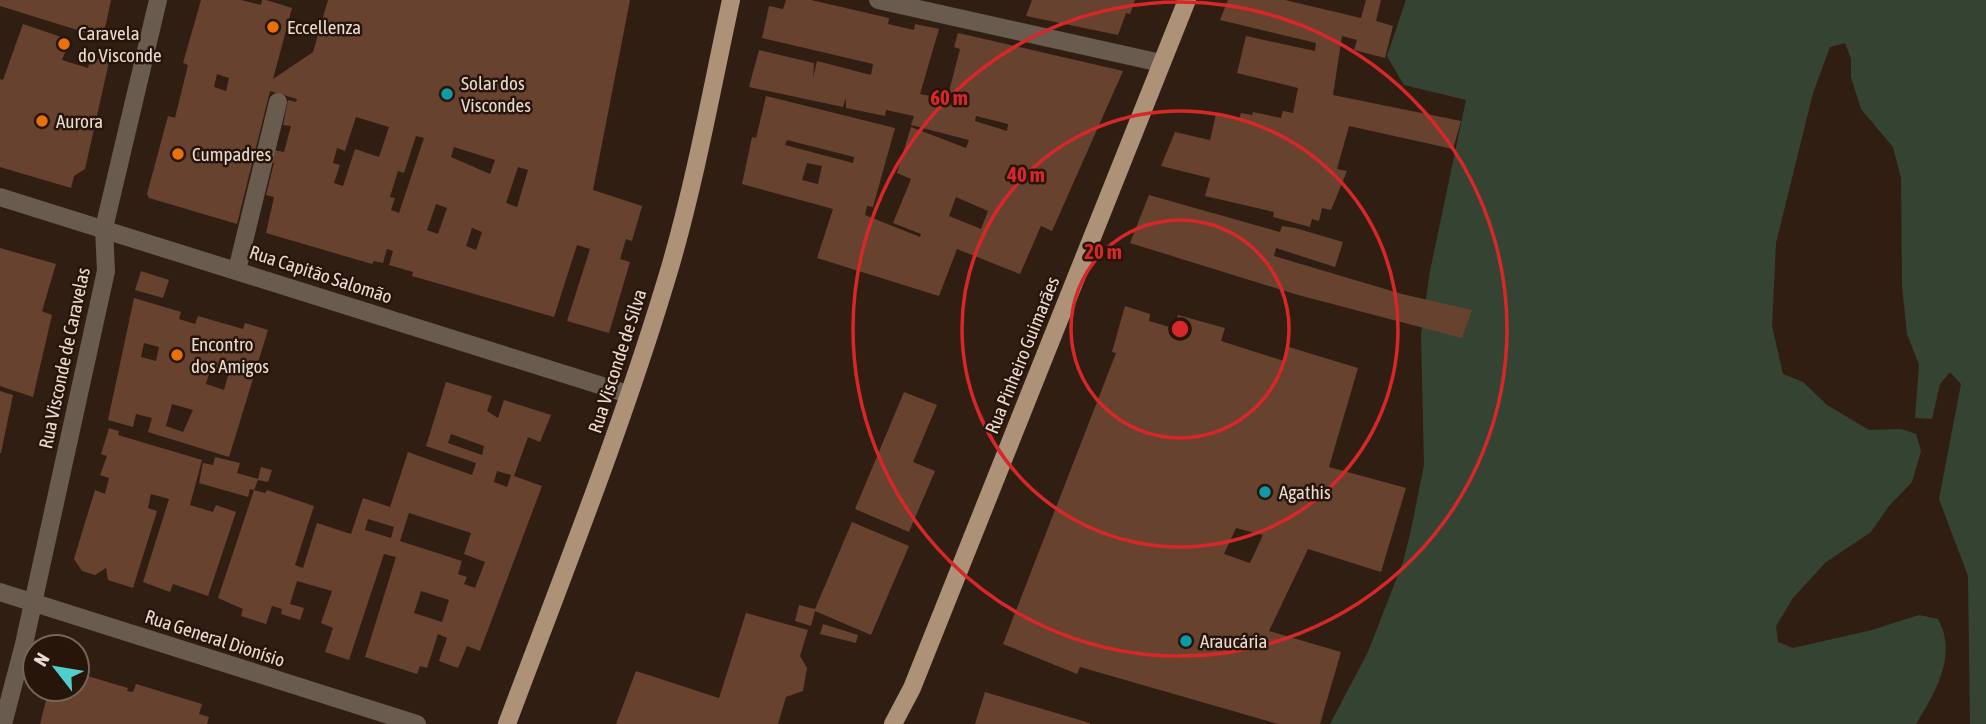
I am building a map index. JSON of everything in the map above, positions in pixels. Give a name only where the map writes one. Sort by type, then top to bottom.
[{"type":"main road","name":"Rua Visconde de Silva","points":[[507,724],[628,394],[686,208],[732,0]]},
{"type":"main road","name":"Rua Pinheiro Guimarães","points":[[893,724],[912,688],[1186,0]]},
{"type":"street","name":"Rua Visconde de Caravelas","points":[[3,724],[106,271],[104,228],[158,0]]},
{"type":"street","points":[[878,0],[1161,63]]},
{"type":"street","points":[[237,270],[278,102]]},
{"type":"street","name":"Rua Capitão Salomão","points":[[0,197],[628,394]]},
{"type":"street","name":"Rua General Dionísio","points":[[0,592],[417,724]]},
{"type":"green space","points":[[1406,0],[1986,0],[1986,724],[1970,724],[1968,576],[1939,499],[1961,384],[1950,372],[1940,384],[1932,419],[1915,418],[1919,365],[1907,334],[1902,285],[1901,178],[1893,147],[1861,109],[1851,77],[1851,59],[1845,43],[1830,47],[1813,93],[1776,243],[1772,326],[1783,374],[1803,382],[1827,405],[1869,430],[1901,429],[1916,434],[1921,451],[1912,482],[1889,506],[1871,532],[1826,562],[1793,598],[1776,626],[1778,642],[1793,648],[1872,630],[1919,615],[1938,619],[1944,633],[1945,660],[1937,687],[1916,724],[1330,724],[1368,652],[1403,562],[1411,530],[1424,465],[1421,335],[1430,271],[1466,100],[1404,85],[1387,56]]},
{"type":"building","points":[[0,0],[111,0],[103,38],[0,6]]},
{"type":"building","points":[[201,0],[241,0],[261,5],[262,0],[266,0],[292,8],[273,79],[313,52],[328,0],[630,0],[593,190],[642,206],[632,241],[626,239],[620,259],[630,262],[609,333],[567,321],[590,249],[577,245],[554,317],[412,276],[413,272],[389,265],[393,251],[387,249],[383,263],[374,261],[372,264],[266,233],[274,197],[266,195],[274,163],[270,162],[273,150],[284,152],[291,126],[283,125],[288,100],[296,102],[297,99],[270,91],[237,224],[149,198],[147,194],[168,116],[175,118],[188,65],[183,63]],"holes":[[[217,74],[229,78],[226,91],[214,87]],[[356,117],[389,127],[379,157],[355,149],[343,186],[334,183],[340,165],[333,163],[337,148],[345,151]],[[416,136],[424,138],[399,213],[391,210],[395,198],[390,197],[398,171],[404,173]],[[454,147],[495,160],[490,174],[451,157]],[[518,167],[528,170],[517,207],[506,203]],[[436,204],[447,208],[438,234],[427,230]],[[472,228],[482,232],[476,250],[466,246]]]},
{"type":"building","points":[[786,0],[811,0],[889,18],[888,24],[914,30],[915,24],[939,29],[920,94],[947,99],[960,49],[954,47],[958,33],[1123,71],[1052,231],[1041,226],[1020,274],[957,249],[939,296],[817,258],[833,209],[742,184],[752,137],[756,138],[766,96],[895,128],[873,207],[867,206],[865,215],[920,237],[921,234],[893,223],[911,179],[897,173],[911,127],[966,148],[969,140],[911,125],[914,116],[886,110],[885,116],[846,108],[846,98],[843,107],[749,87],[759,50],[814,63],[813,78],[817,61],[871,75],[873,64],[762,38],[769,6],[783,9]],"holes":[[[976,116],[1008,124],[1007,131],[975,121]],[[787,140],[854,157],[853,163],[785,145]],[[807,163],[822,166],[818,184],[802,180]],[[956,197],[988,211],[981,229],[949,216]]]},
{"type":"building","points":[[1032,0],[1135,0],[1130,14],[1126,13],[1118,35],[1026,16]]},
{"type":"building","points":[[1228,0],[1285,0],[1361,18],[1366,0],[1381,0],[1376,21],[1393,26],[1385,58],[1354,50],[1357,40],[1342,36],[1333,95],[1461,121],[1453,149],[1349,126],[1337,169],[1347,171],[1331,210],[1322,208],[1319,221],[1312,219],[1310,227],[1273,217],[1274,212],[1205,196],[1210,178],[1161,166],[1175,132],[1210,140],[1216,114],[1239,119],[1241,113],[1252,115],[1253,112],[1281,118],[1283,111],[1293,113],[1298,88],[1237,73],[1246,36],[1315,51],[1316,43],[1220,20]]},
{"type":"building","points":[[23,24],[70,40],[62,60],[88,68],[91,57],[109,62],[85,169],[74,176],[71,188],[0,167],[0,79],[3,80]]},
{"type":"building","points":[[1149,195],[1280,232],[1282,226],[1295,228],[1343,242],[1335,267],[1276,248],[1274,256],[1402,294],[1472,310],[1462,338],[1298,295],[1130,243]]},
{"type":"building","points":[[0,248],[56,264],[42,311],[52,315],[33,397],[0,386]]},
{"type":"building","points":[[141,271],[169,280],[163,298],[135,290]]},
{"type":"building","points":[[134,298],[181,312],[179,319],[195,324],[198,316],[243,329],[245,323],[268,330],[229,457],[148,432],[152,418],[136,414],[133,427],[108,420]],"holes":[[[144,343],[159,347],[156,361],[141,357]],[[211,367],[229,372],[224,390],[206,384]],[[172,404],[193,410],[183,432],[166,426]]]},
{"type":"building","points":[[1125,306],[1150,314],[1149,321],[1173,328],[1178,315],[1225,328],[1221,341],[1284,361],[1289,347],[1358,368],[1329,467],[1406,488],[1381,572],[1308,549],[1269,631],[1341,652],[1320,724],[1278,724],[1080,667],[1077,674],[1003,644],[1116,353],[1112,352]],"holes":[[[1236,528],[1263,535],[1250,563],[1224,554]]]},
{"type":"building","points":[[446,382],[492,396],[487,411],[498,418],[504,400],[551,415],[540,442],[528,437],[514,476],[542,486],[480,651],[467,646],[458,668],[439,661],[447,638],[438,634],[427,668],[420,666],[417,674],[365,657],[396,557],[384,554],[349,660],[325,652],[333,628],[321,623],[332,591],[297,581],[290,604],[304,608],[300,620],[281,614],[282,609],[272,606],[266,624],[241,616],[243,609],[218,598],[254,490],[265,493],[267,490],[314,506],[295,565],[303,568],[317,523],[351,534],[363,498],[390,507],[408,452],[472,475],[476,463],[426,446]],"holes":[[[451,434],[484,446],[482,455],[448,443]],[[497,471],[511,475],[507,487],[494,482]],[[409,513],[471,533],[464,554],[485,562],[475,588],[464,584],[467,577],[458,574],[462,561],[400,541]],[[368,519],[394,527],[391,538],[365,530]],[[421,591],[449,600],[442,622],[414,613]]]},
{"type":"building","points":[[0,391],[13,395],[1,453],[0,453]]},
{"type":"building","points":[[904,392],[937,405],[913,462],[935,471],[909,532],[855,509]]},
{"type":"building","points":[[109,428],[119,431],[118,435],[202,460],[190,505],[213,512],[216,505],[236,512],[208,596],[173,584],[170,592],[143,582],[169,499],[151,494],[148,508],[157,511],[133,588],[108,580],[106,568],[95,575],[82,571],[74,559],[95,490],[105,494],[109,478],[100,475],[107,456],[101,454]]},
{"type":"building","points":[[215,457],[240,463],[237,473],[258,479],[261,467],[272,470],[268,482],[258,480],[254,490],[250,489],[248,497],[199,483],[203,463],[213,465]]},
{"type":"building","points":[[852,522],[909,546],[871,635],[815,611],[811,626],[795,621],[799,605],[815,609]]},
{"type":"building","points":[[746,613],[808,630],[800,656],[807,668],[803,691],[786,697],[778,724],[616,724],[636,671],[719,698]]},
{"type":"building","points":[[823,624],[858,635],[856,643],[820,634]]},
{"type":"building","points":[[91,677],[128,688],[127,691],[133,692],[136,684],[202,704],[199,714],[209,717],[207,724],[40,724],[45,703],[91,703]]},
{"type":"building","points":[[985,692],[1090,723],[1090,724],[975,724]]},
{"type":"place","name":"Eccellenza","points":[[273,27]]},
{"type":"place","name":"Caravela do Visconde","points":[[64,44]]},
{"type":"place","name":"Solar dos Viscondes","points":[[447,94]]},
{"type":"place","name":"Aurora","points":[[42,121]]},
{"type":"place","name":"Cumpadres","points":[[178,154]]},
{"type":"place","name":"Encontro dos Amigos","points":[[177,355]]},
{"type":"place","name":"Agathis","points":[[1265,492]]},
{"type":"place","name":"Araucária","points":[[1186,641]]}]
